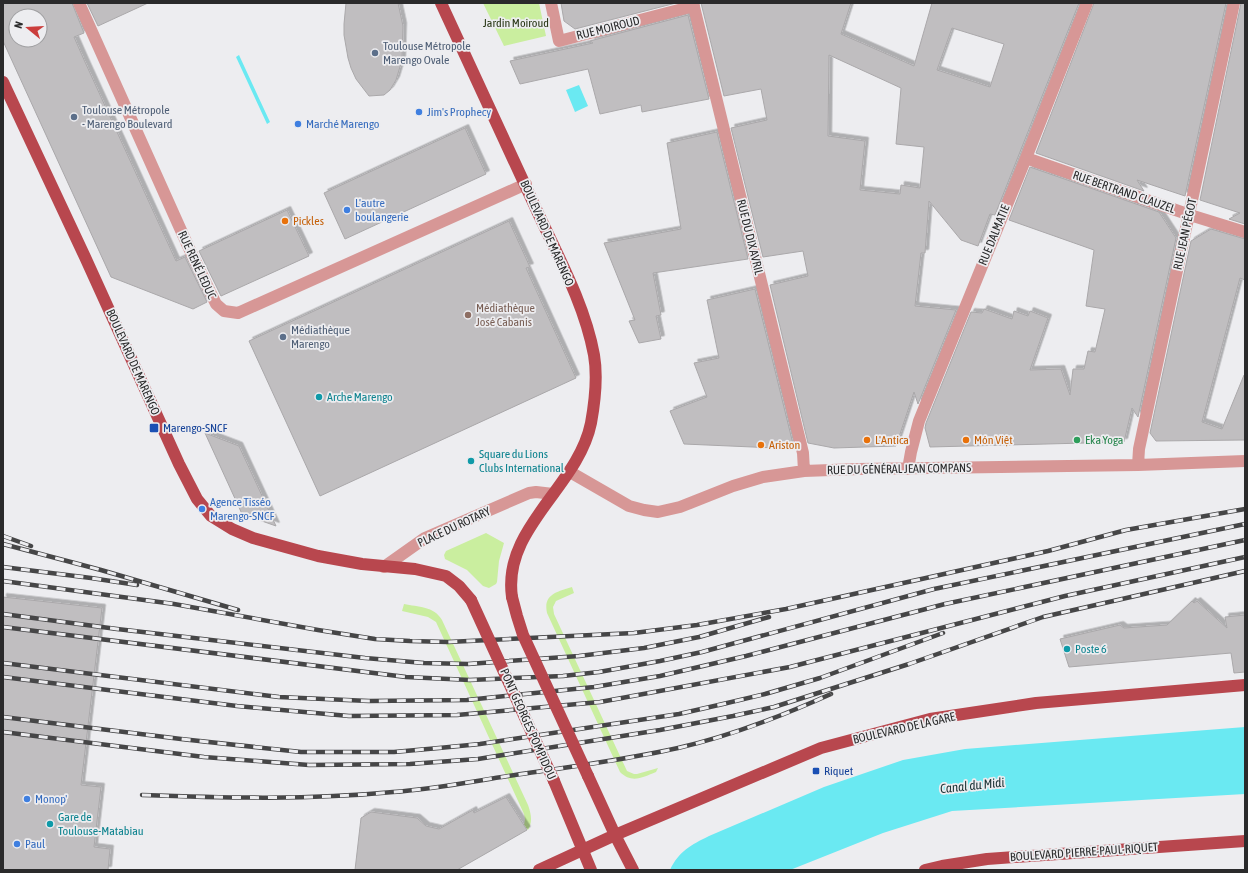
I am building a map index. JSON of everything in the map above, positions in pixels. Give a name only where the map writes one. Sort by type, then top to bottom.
[{"type":"main road","name":"BOULEVARD DE MARENGO","points":[[441,3],[526,184],[579,302],[594,356],[596,386],[590,425],[581,451],[570,472],[529,529],[517,551],[512,568],[510,586],[517,616],[524,635],[615,835]]},
{"type":"main road","name":"BOULEVARD DE MARENGO","points":[[3,82],[85,257],[176,458],[197,499],[211,516],[232,529],[254,538],[318,556],[384,567]]},
{"type":"main road","name":"PONT GEORGES POMPIDOU","points":[[384,567],[415,569],[446,576],[459,586],[471,600],[554,782],[592,870]]},
{"type":"main road","name":"BOULEVARD DE LA GARE","points":[[539,870],[615,835],[821,748],[930,719],[1036,703],[1245,685]]},
{"type":"main road","points":[[615,835],[633,869]]},
{"type":"main road","name":"BOULEVARD PIERRE-PAUL-RIQUET","points":[[925,870],[986,859],[1245,841]]},
{"type":"street","name":"RUE RENÉ LEDUC","points":[[79,3],[188,246],[216,304],[224,311],[238,313],[526,184]]},
{"type":"street","name":"RUE MOIROUD","points":[[551,3],[559,41],[694,5]]},
{"type":"street","name":"RUE DALMATIE","points":[[908,469],[919,421],[1026,158],[1087,3]]},
{"type":"street","name":"RUE JEAN PÉGOT","points":[[1138,465],[1139,449],[1234,3]]},
{"type":"street","name":"RUE DU DIX AVRIL","points":[[694,5],[803,453],[804,471]]},
{"type":"street","name":"RUE BERTRAND CLAUZEL","points":[[1026,158],[1190,215],[1245,232]]},
{"type":"street","name":"RUE DU GÉNÉRAL JEAN COMPANS","points":[[570,472],[629,506],[658,512],[680,507],[733,486],[763,477],[804,471],[1138,465],[1245,461]]},
{"type":"street","name":"PLACE DU ROTARY","points":[[384,567],[425,538],[529,493],[536,492],[553,494]]},
{"type":"green space","name":"Jardin Moiroud","points":[[483,3],[539,3],[546,36],[504,46]]},
{"type":"green space","points":[[486,533],[504,543],[499,561],[497,582],[489,588],[483,586],[467,570],[445,559],[444,555],[446,551]]},
{"type":"green space","points":[[572,587],[574,593],[556,601],[553,607],[554,614],[627,771],[637,774],[658,768],[656,772],[633,779],[624,776],[620,772],[547,613],[546,607],[549,598],[556,592]]},
{"type":"green space","points":[[404,604],[435,612],[442,620],[528,805],[531,824],[528,830],[524,826],[524,814],[436,622],[428,617],[402,611]]},
{"type":"water","points":[[239,55],[270,122],[267,124],[236,57]]},
{"type":"water","points":[[579,85],[588,106],[575,112],[566,90]]},
{"type":"water","name":"Canal du Midi","points":[[1245,727],[1245,794],[952,811],[883,833],[790,870],[670,870],[677,858],[686,849],[709,836],[824,787],[903,760],[965,749]]},
{"type":"building","points":[[3,3],[72,3],[84,33],[74,37],[85,62],[176,261],[185,257],[207,302],[193,309],[111,277],[3,41]]},
{"type":"building","points":[[87,3],[148,3],[98,26]]},
{"type":"building","name":"Toulouse Métropole Marengo Ovale","points":[[346,3],[398,3],[403,26],[402,60],[396,80],[390,90],[384,95],[369,96],[356,79],[351,68],[344,35]]},
{"type":"building","points":[[561,3],[676,3],[575,29],[564,21]]},
{"type":"building","points":[[701,3],[851,3],[841,34],[914,66],[932,3],[1079,3],[995,215],[990,214],[978,246],[961,240],[929,201],[925,253],[921,253],[915,306],[956,310],[918,404],[914,392],[896,446],[834,448],[808,443],[770,285],[808,276],[803,251],[763,257],[731,128],[767,120],[761,89],[724,96]],"holes":[[[952,28],[1004,44],[990,87],[937,70]],[[829,55],[901,88],[896,144],[924,147],[920,188],[901,185],[900,194],[860,190],[865,141],[828,136]]]},
{"type":"building","points":[[1094,3],[1226,3],[1185,196],[1137,180],[1144,191],[1036,153]]},
{"type":"building","points":[[1241,3],[1245,3],[1245,224],[1229,219],[1240,213],[1200,200]]},
{"type":"building","points":[[688,15],[709,99],[642,112],[641,105],[600,114],[588,69],[520,84],[510,61],[593,43],[590,41]]},
{"type":"building","points":[[465,128],[486,174],[345,239],[324,193]]},
{"type":"building","points":[[717,132],[748,259],[653,273],[661,315],[656,316],[661,339],[639,343],[629,321],[635,320],[604,243],[681,229],[667,143]]},
{"type":"building","points":[[1030,167],[1159,212],[1176,238],[1138,417],[1132,408],[1124,442],[930,447],[925,428],[926,423],[971,312],[982,313],[984,309],[1012,319],[1014,311],[1028,316],[1030,311],[1048,318],[1030,370],[1061,369],[1070,395],[1073,369],[1084,369],[1088,351],[1095,352],[1105,309],[1086,306],[1094,250],[1009,220]]},
{"type":"building","points":[[287,210],[309,256],[221,296],[199,251]]},
{"type":"building","points":[[509,221],[530,267],[526,268],[576,378],[320,496],[249,341]]},
{"type":"building","points":[[1211,229],[1245,239],[1245,280],[1240,278],[1202,422],[1222,429],[1245,375],[1245,440],[1156,441],[1150,433],[1191,241]]},
{"type":"building","points":[[755,289],[793,444],[775,448],[684,444],[670,411],[707,397],[694,363],[719,358],[707,300]]},
{"type":"building","points":[[205,433],[239,446],[276,526],[242,514]]},
{"type":"building","points":[[3,597],[102,608],[81,785],[101,787],[94,847],[110,849],[108,870],[3,870]]},
{"type":"building","points":[[1192,601],[1194,603],[1197,601],[1227,628],[1225,617],[1245,615],[1245,672],[1234,673],[1231,653],[1069,667],[1060,639],[1120,625],[1124,628],[1167,625]]},
{"type":"building","points":[[506,797],[527,830],[457,870],[355,870],[361,818],[371,812],[417,818],[426,826],[439,829],[473,810],[474,813]]},
{"type":"railway","points":[[3,581],[174,604],[375,639],[448,642],[634,633],[697,625],[786,609],[1048,551],[1126,530],[1245,509]]},
{"type":"railway","points":[[3,627],[406,677],[470,680],[563,676],[599,672],[702,652],[934,589],[1245,524]]},
{"type":"railway","points":[[3,536],[31,546]]},
{"type":"railway","points":[[3,663],[279,697],[369,701],[467,700],[594,687],[660,676],[746,656],[945,604],[1245,540]]},
{"type":"railway","points":[[3,544],[101,570],[238,610]]},
{"type":"railway","points":[[3,677],[237,706],[349,716],[457,715],[600,702],[790,667],[1065,596],[1245,557]]},
{"type":"railway","points":[[3,567],[137,585]]},
{"type":"railway","points":[[3,732],[204,757],[309,765],[410,764],[478,759],[660,730],[774,707],[909,664],[1043,617],[1245,571]]},
{"type":"railway","points":[[3,614],[365,658],[424,663],[468,664],[579,656],[644,648],[699,637],[769,617]]},
{"type":"railway","points":[[3,717],[301,752],[394,752],[439,748],[480,744],[679,714],[723,704],[765,694],[820,678],[943,633]]},
{"type":"railway","points":[[142,795],[299,797],[362,795],[439,787],[617,760],[678,748],[717,738],[756,725],[831,694]]},
{"type":"place","name":"Toulouse Métropole Marengo Ovale","points":[[375,53]]},
{"type":"place","name":"Jim's Prophecy","points":[[419,112]]},
{"type":"place","name":"Toulouse Métropole - Marengo Boulevard","points":[[74,117]]},
{"type":"place","name":"Marché Marengo","points":[[298,124]]},
{"type":"place","name":"L'autre boulangerie","points":[[347,210]]},
{"type":"place","name":"Pickles","points":[[285,221]]},
{"type":"place","name":"Médiathèque José Cabanis","points":[[468,315]]},
{"type":"place","name":"Médiathèque Marengo","points":[[283,337]]},
{"type":"place","name":"Arche Marengo","points":[[319,397]]},
{"type":"place","name":"Marengo-SNCF","points":[[154,428]]},
{"type":"place","name":"L'Antica","points":[[867,440]]},
{"type":"place","name":"Món Việt","points":[[966,440]]},
{"type":"place","name":"Eka Yoga","points":[[1077,440]]},
{"type":"place","name":"Ariston","points":[[761,445]]},
{"type":"place","name":"Square du Lions Clubs International","points":[[471,461]]},
{"type":"place","name":"Agence Tisséo Marengo-SNCF","points":[[202,509]]},
{"type":"place","name":"Poste 6","points":[[1067,649]]},
{"type":"place","name":"Riquet","points":[[816,771]]},
{"type":"place","name":"Monop'","points":[[27,799]]},
{"type":"place","name":"Gare de Toulouse-Matabiau","points":[[50,824]]},
{"type":"place","name":"Paul","points":[[17,844]]}]
